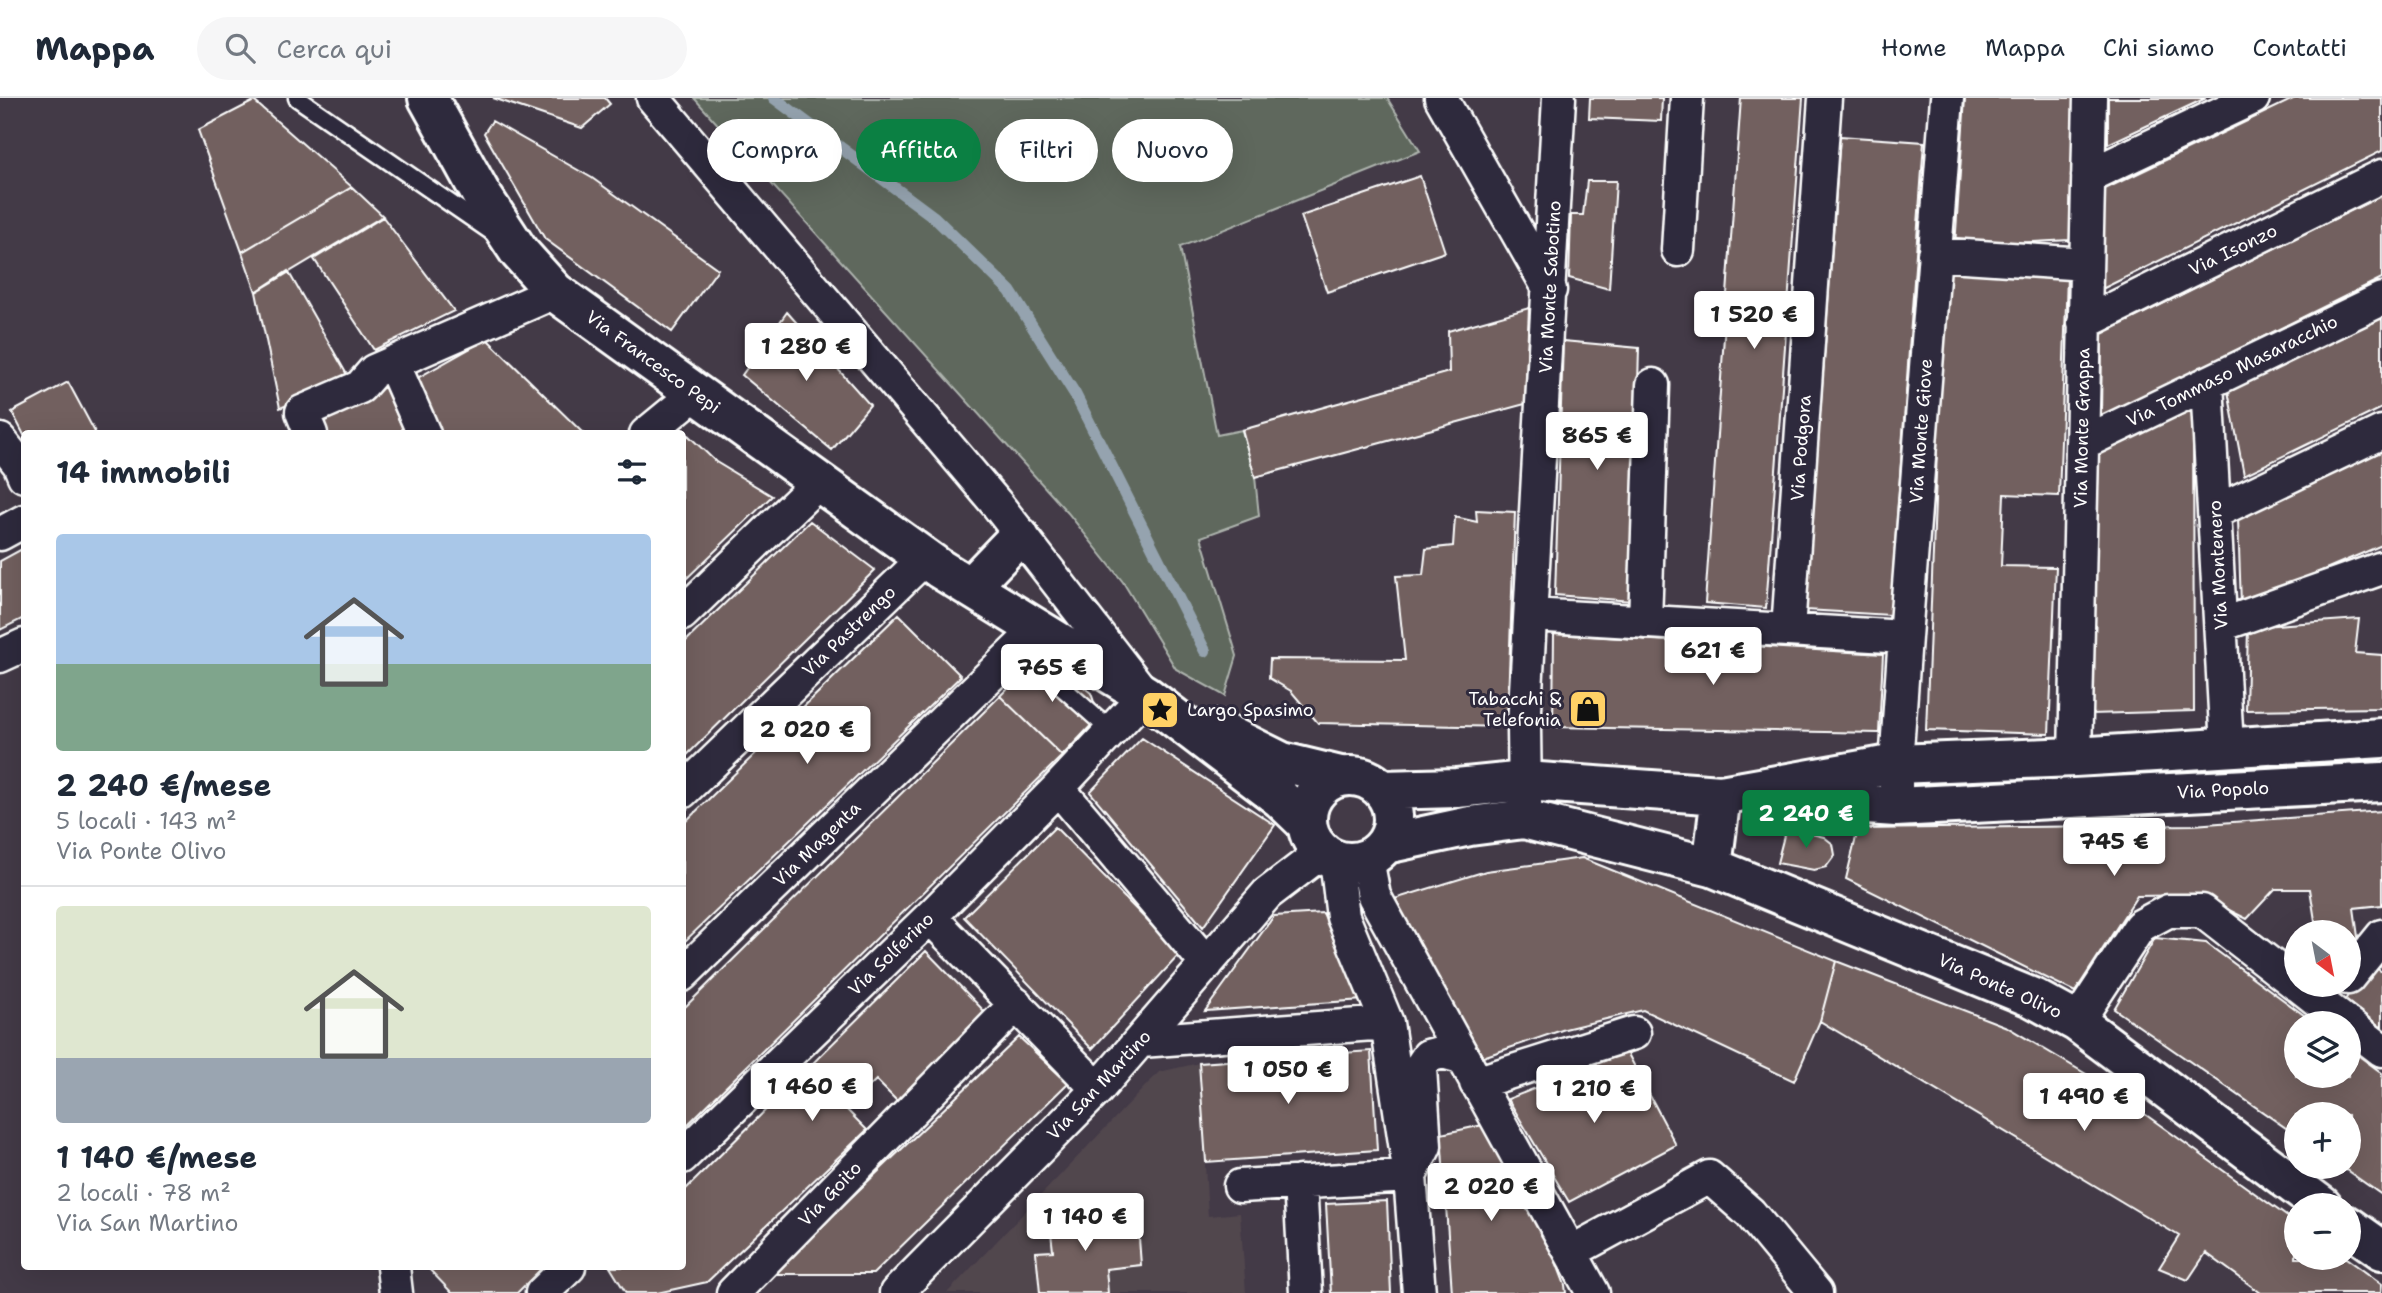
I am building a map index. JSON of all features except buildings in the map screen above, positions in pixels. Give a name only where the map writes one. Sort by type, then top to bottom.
[{"type":"main road","name":"Via Francesco Pepi","points":[[428,98],[481,194],[519,252],[555,292],[945,571],[1028,639],[1145,695]]},
{"type":"main road","points":[[945,571],[1019,536]]},
{"type":"main road","points":[[1145,695],[1282,762],[1340,776],[1363,777],[1383,790],[1394,817],[1392,831],[1335,852]]},
{"type":"main road","points":[[1145,695],[1281,799],[1335,852]]},
{"type":"main road","points":[[1383,790],[1457,788],[1525,781],[1721,795],[1896,764],[2075,757],[2382,738]]},
{"type":"main road","points":[[1335,852],[1311,799],[1328,781],[1340,776]]},
{"type":"main road","name":"Via Popolo","points":[[1721,795],[1896,807],[2382,782]]},
{"type":"main road","points":[[1712,867],[1721,795]]},
{"type":"main road","points":[[1335,852],[1471,826],[1524,819]]},
{"type":"main road","name":"Via Ponte Olivo","points":[[1524,819],[1712,867],[2033,998],[2077,1022],[2305,1193]]},
{"type":"main road","points":[[2361,1235],[2382,1250]]},
{"type":"street","points":[[653,98],[996,503],[1145,695]]},
{"type":"street","points":[[1441,98],[1550,290]]},
{"type":"street","name":"Via Monte Sabotino","points":[[1524,819],[1524,727],[1559,98]]},
{"type":"street","points":[[1678,250],[1687,98]]},
{"type":"street","name":"Via Podgora","points":[[1788,630],[1825,98]]},
{"type":"street","name":"Via Monte Giove","points":[[1896,807],[1896,764],[1905,637],[1947,98]]},
{"type":"street","name":"Via Monte Grappa","points":[[2075,757],[2090,98]]},
{"type":"street","points":[[2088,176],[2253,98]]},
{"type":"street","name":"Via Isonzo","points":[[2084,323],[2382,176]]},
{"type":"street","points":[[1934,254],[2086,264]]},
{"type":"street","points":[[306,423],[360,387],[383,367],[555,292]]},
{"type":"street","name":"Via Tommaso Masaracchio","points":[[2083,443],[2382,299]]},
{"type":"street","points":[[383,367],[422,430]]},
{"type":"street","name":"Via Montenero","points":[[2207,383],[2227,747]]},
{"type":"street","points":[[1645,622],[1653,385]]},
{"type":"street","points":[[651,430],[696,393]]},
{"type":"street","points":[[2215,512],[2382,432]]},
{"type":"street","points":[[0,440],[21,469]]},
{"type":"street","points":[[686,610],[819,482]]},
{"type":"street","points":[[0,534],[21,523]]},
{"type":"street","points":[[2221,625],[2382,568]]},
{"type":"street","name":"Via Pastrengo","points":[[686,789],[945,571]]},
{"type":"street","points":[[1531,615],[1905,637]]},
{"type":"street","name":"Via Magenta","points":[[686,971],[1028,639]]},
{"type":"street","points":[[0,656],[21,646]]},
{"type":"street","name":"Via Solferino","points":[[686,1153],[930,917],[1058,789],[1145,695]]},
{"type":"street","points":[[1058,789],[1207,964]]},
{"type":"street","points":[[1335,852],[1343,917],[1387,1023],[1410,1176],[1419,1293]]},
{"type":"street","points":[[1335,852],[1374,895],[1468,1070],[1594,1293]]},
{"type":"street","name":"Via San Martino","points":[[896,1293],[1098,1090],[1267,894],[1335,852]]},
{"type":"street","points":[[2077,1022],[2140,926],[2168,911],[2202,911],[2284,975]]},
{"type":"street","points":[[930,917],[1098,1090]]},
{"type":"street","points":[[2361,962],[2382,936]]},
{"type":"street","points":[[2320,998],[2341,1010],[2382,1050]]},
{"type":"street","name":"Via Goito","points":[[733,1293],[1016,1004]]},
{"type":"street","points":[[1141,1041],[1387,1023]]},
{"type":"street","points":[[1410,1176],[1425,1146],[1420,1068],[1428,1056],[1443,1052],[1468,1070],[1634,1034]]},
{"type":"street","points":[[1240,1186],[1410,1176]]},
{"type":"street","points":[[1570,1252],[1709,1177],[1750,1213],[1816,1293]]},
{"type":"street","points":[[1300,1182],[1306,1293]]},
{"type":"street","points":[[393,1270],[396,1293]]},
{"type":"street","points":[[542,1293],[566,1270]]},
{"type":"lane","points":[[297,98],[519,252]]},
{"type":"lane","points":[[1028,639],[1104,739]]},
{"type":"shaded area","points":[[694,98],[1387,98],[1420,151],[1180,247],[1217,435],[1242,430],[1255,477],[1259,516],[1201,537],[1237,656],[1225,696],[1176,669],[1123,582],[1068,513],[770,182],[842,182],[842,119],[713,119]]},
{"type":"shaded area","points":[[1199,1063],[1208,1216],[1240,1213],[1246,1293],[947,1293],[1159,1072]]},
{"type":"waterway","points":[[774,98],[934,217],[1010,291],[1075,394],[1205,651]]},
{"type":"place","name":"Tabacchi & Telefonia","points":[[1588,709]]},
{"type":"place","name":"Largo Spasimo","points":[[1160,710]]}]
